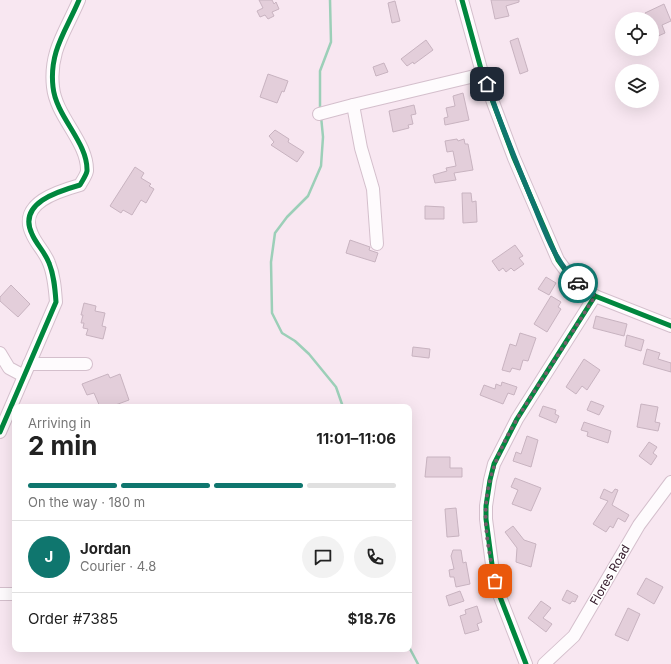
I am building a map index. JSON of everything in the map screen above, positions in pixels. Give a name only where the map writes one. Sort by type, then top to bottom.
[{"type":"street","points":[[0,432],[56,302],[54,282],[49,262],[31,232],[29,217],[37,203],[57,192],[80,185],[87,173],[86,157],[58,107],[53,87],[53,62],[58,41],[79,0]]},
{"type":"street","points":[[462,0],[483,74],[514,158],[558,260],[569,275],[595,296],[671,326]]},
{"type":"street","points":[[319,114],[483,74]]},
{"type":"street","points":[[353,105],[361,148],[373,189],[377,244]]},
{"type":"street","points":[[526,664],[497,589],[493,572],[486,519],[486,506],[490,480],[494,464],[518,419],[595,296]]},
{"type":"street","points":[[0,353],[9,368],[24,376]]},
{"type":"street","points":[[29,364],[86,364]]},
{"type":"street","name":"Flores Road","points":[[544,664],[574,636],[639,525],[671,482]]},
{"type":"street","points":[[0,594],[12,594]]},
{"type":"building","points":[[259,0],[272,0],[274,4],[276,2],[279,9],[272,12],[274,16],[268,19],[265,15],[260,17],[257,11],[263,8]]},
{"type":"building","points":[[491,0],[519,0],[519,2],[506,6],[509,16],[495,19]]},
{"type":"building","points":[[395,1],[400,21],[392,23],[388,3]]},
{"type":"building","points":[[664,4],[671,21],[662,25],[665,33],[659,36],[659,12],[647,12]]},
{"type":"building","points":[[518,38],[528,71],[520,74],[510,41]]},
{"type":"building","points":[[426,40],[433,50],[414,64],[413,62],[407,66],[401,59]]},
{"type":"building","points":[[384,63],[388,72],[376,76],[373,67]]},
{"type":"building","points":[[268,74],[288,81],[284,92],[282,91],[277,103],[260,97]]},
{"type":"building","points":[[463,93],[469,120],[445,125],[444,118],[448,117],[446,108],[455,106],[453,96]]},
{"type":"building","points":[[414,105],[416,114],[411,115],[413,124],[408,125],[409,128],[393,132],[389,111]]},
{"type":"building","points":[[275,130],[289,139],[288,142],[304,152],[297,162],[271,145],[274,142],[269,136]]},
{"type":"building","points":[[457,139],[458,141],[464,139],[465,144],[468,144],[473,170],[454,173],[456,180],[435,183],[433,175],[447,171],[446,168],[456,166],[453,151],[447,152],[445,141]]},
{"type":"building","points":[[135,167],[144,173],[141,178],[151,184],[149,186],[154,189],[146,203],[141,200],[132,215],[123,210],[121,213],[110,206]]},
{"type":"building","points":[[462,193],[471,193],[472,202],[476,201],[477,222],[463,223]]},
{"type":"building","points":[[425,206],[444,207],[444,219],[425,219]]},
{"type":"building","points":[[350,240],[370,247],[369,250],[378,253],[375,262],[346,253]]},
{"type":"building","points":[[515,245],[523,256],[519,258],[524,264],[514,271],[511,268],[506,272],[503,268],[499,271],[492,261]]},
{"type":"building","points":[[546,277],[556,283],[549,295],[538,289]]},
{"type":"building","points":[[11,285],[30,304],[18,317],[0,301],[0,297]]},
{"type":"building","points":[[551,296],[561,302],[558,307],[561,309],[547,332],[534,324]]},
{"type":"building","points":[[84,303],[96,306],[95,311],[105,313],[102,326],[106,327],[103,339],[86,335],[88,329],[83,328],[84,323],[81,323]]},
{"type":"building","points":[[596,316],[627,324],[624,336],[593,328]]},
{"type":"building","points":[[520,333],[536,338],[528,361],[523,360],[520,370],[512,368],[510,372],[502,370],[510,344],[516,346]]},
{"type":"building","points":[[627,335],[644,340],[641,351],[625,346]]},
{"type":"building","points":[[413,347],[430,349],[429,358],[412,356]]},
{"type":"building","points":[[647,349],[660,353],[658,359],[671,363],[671,372],[643,364]]},
{"type":"building","points":[[584,359],[600,370],[587,390],[582,386],[576,394],[566,387]]},
{"type":"building","points":[[108,374],[110,378],[120,374],[129,400],[118,404],[99,404],[94,393],[87,395],[82,384]]},
{"type":"building","points":[[502,382],[517,387],[514,395],[508,393],[503,404],[480,395],[484,385],[495,389],[496,384],[501,386]]},
{"type":"building","points":[[591,401],[604,406],[599,415],[587,410]]},
{"type":"building","points":[[641,404],[658,407],[655,422],[660,423],[658,431],[637,427]]},
{"type":"building","points":[[543,406],[556,410],[555,414],[559,416],[556,423],[539,416]]},
{"type":"building","points":[[584,422],[611,431],[608,443],[587,436],[588,432],[581,430]]},
{"type":"building","points":[[527,436],[538,440],[531,467],[513,461],[516,452],[521,454]]},
{"type":"building","points":[[649,442],[657,447],[653,453],[657,456],[651,465],[639,456]]},
{"type":"building","points":[[427,457],[450,457],[450,468],[462,468],[462,477],[425,477]]},
{"type":"building","points":[[515,478],[541,488],[531,511],[512,504],[518,490],[511,487]]},
{"type":"building","points":[[604,489],[612,493],[615,489],[618,490],[612,505],[629,515],[625,522],[618,518],[613,528],[610,526],[606,532],[593,524],[608,501],[600,498]]},
{"type":"building","points":[[456,508],[459,536],[447,537],[445,509]]},
{"type":"building","points":[[513,526],[524,540],[536,544],[531,567],[516,562],[517,548],[505,532]]},
{"type":"building","points":[[453,550],[461,550],[463,563],[466,562],[470,584],[456,587],[454,577],[450,577],[449,570],[454,569],[451,556]]},
{"type":"building","points":[[646,578],[663,587],[654,604],[637,594]]},
{"type":"building","points":[[567,590],[578,596],[575,602],[572,601],[570,604],[562,600]]},
{"type":"building","points":[[460,591],[464,601],[449,606],[446,596]]},
{"type":"building","points":[[541,601],[551,608],[543,618],[552,624],[546,632],[528,618]]},
{"type":"building","points":[[477,606],[482,622],[477,624],[479,630],[465,634],[460,616],[466,614],[465,610]]},
{"type":"building","points":[[628,608],[640,614],[628,641],[615,635]]},
{"type":"waterway","points":[[320,109],[320,71],[331,42],[330,0]]},
{"type":"waterway","points":[[321,116],[323,137],[321,166],[308,196],[287,217],[275,233],[271,262],[272,313],[282,333],[295,341],[309,354],[336,387],[342,404]]},
{"type":"waterway","points":[[412,652],[418,664]]},
{"type":"cycle path","points":[[12,404],[56,302],[52,272],[47,259],[32,234],[29,223],[30,214],[35,206],[42,200],[80,185],[87,171],[83,150],[55,98],[52,74],[56,52],[79,0]]},
{"type":"cycle path","points":[[462,0],[481,69],[494,105],[514,158],[558,260],[569,275],[595,296],[671,326]]},
{"type":"cycle path","points":[[526,664],[497,589],[493,572],[486,519],[486,506],[490,480],[494,464],[517,419],[595,296]]},
{"type":"cycle path","points":[[0,432],[12,404]]},
{"type":"way so far","points":[[495,581],[486,519],[486,506],[494,464],[518,419],[595,296],[578,283]]},
{"type":"route","points":[[487,84],[514,158],[558,260],[569,275],[578,283]]}]
